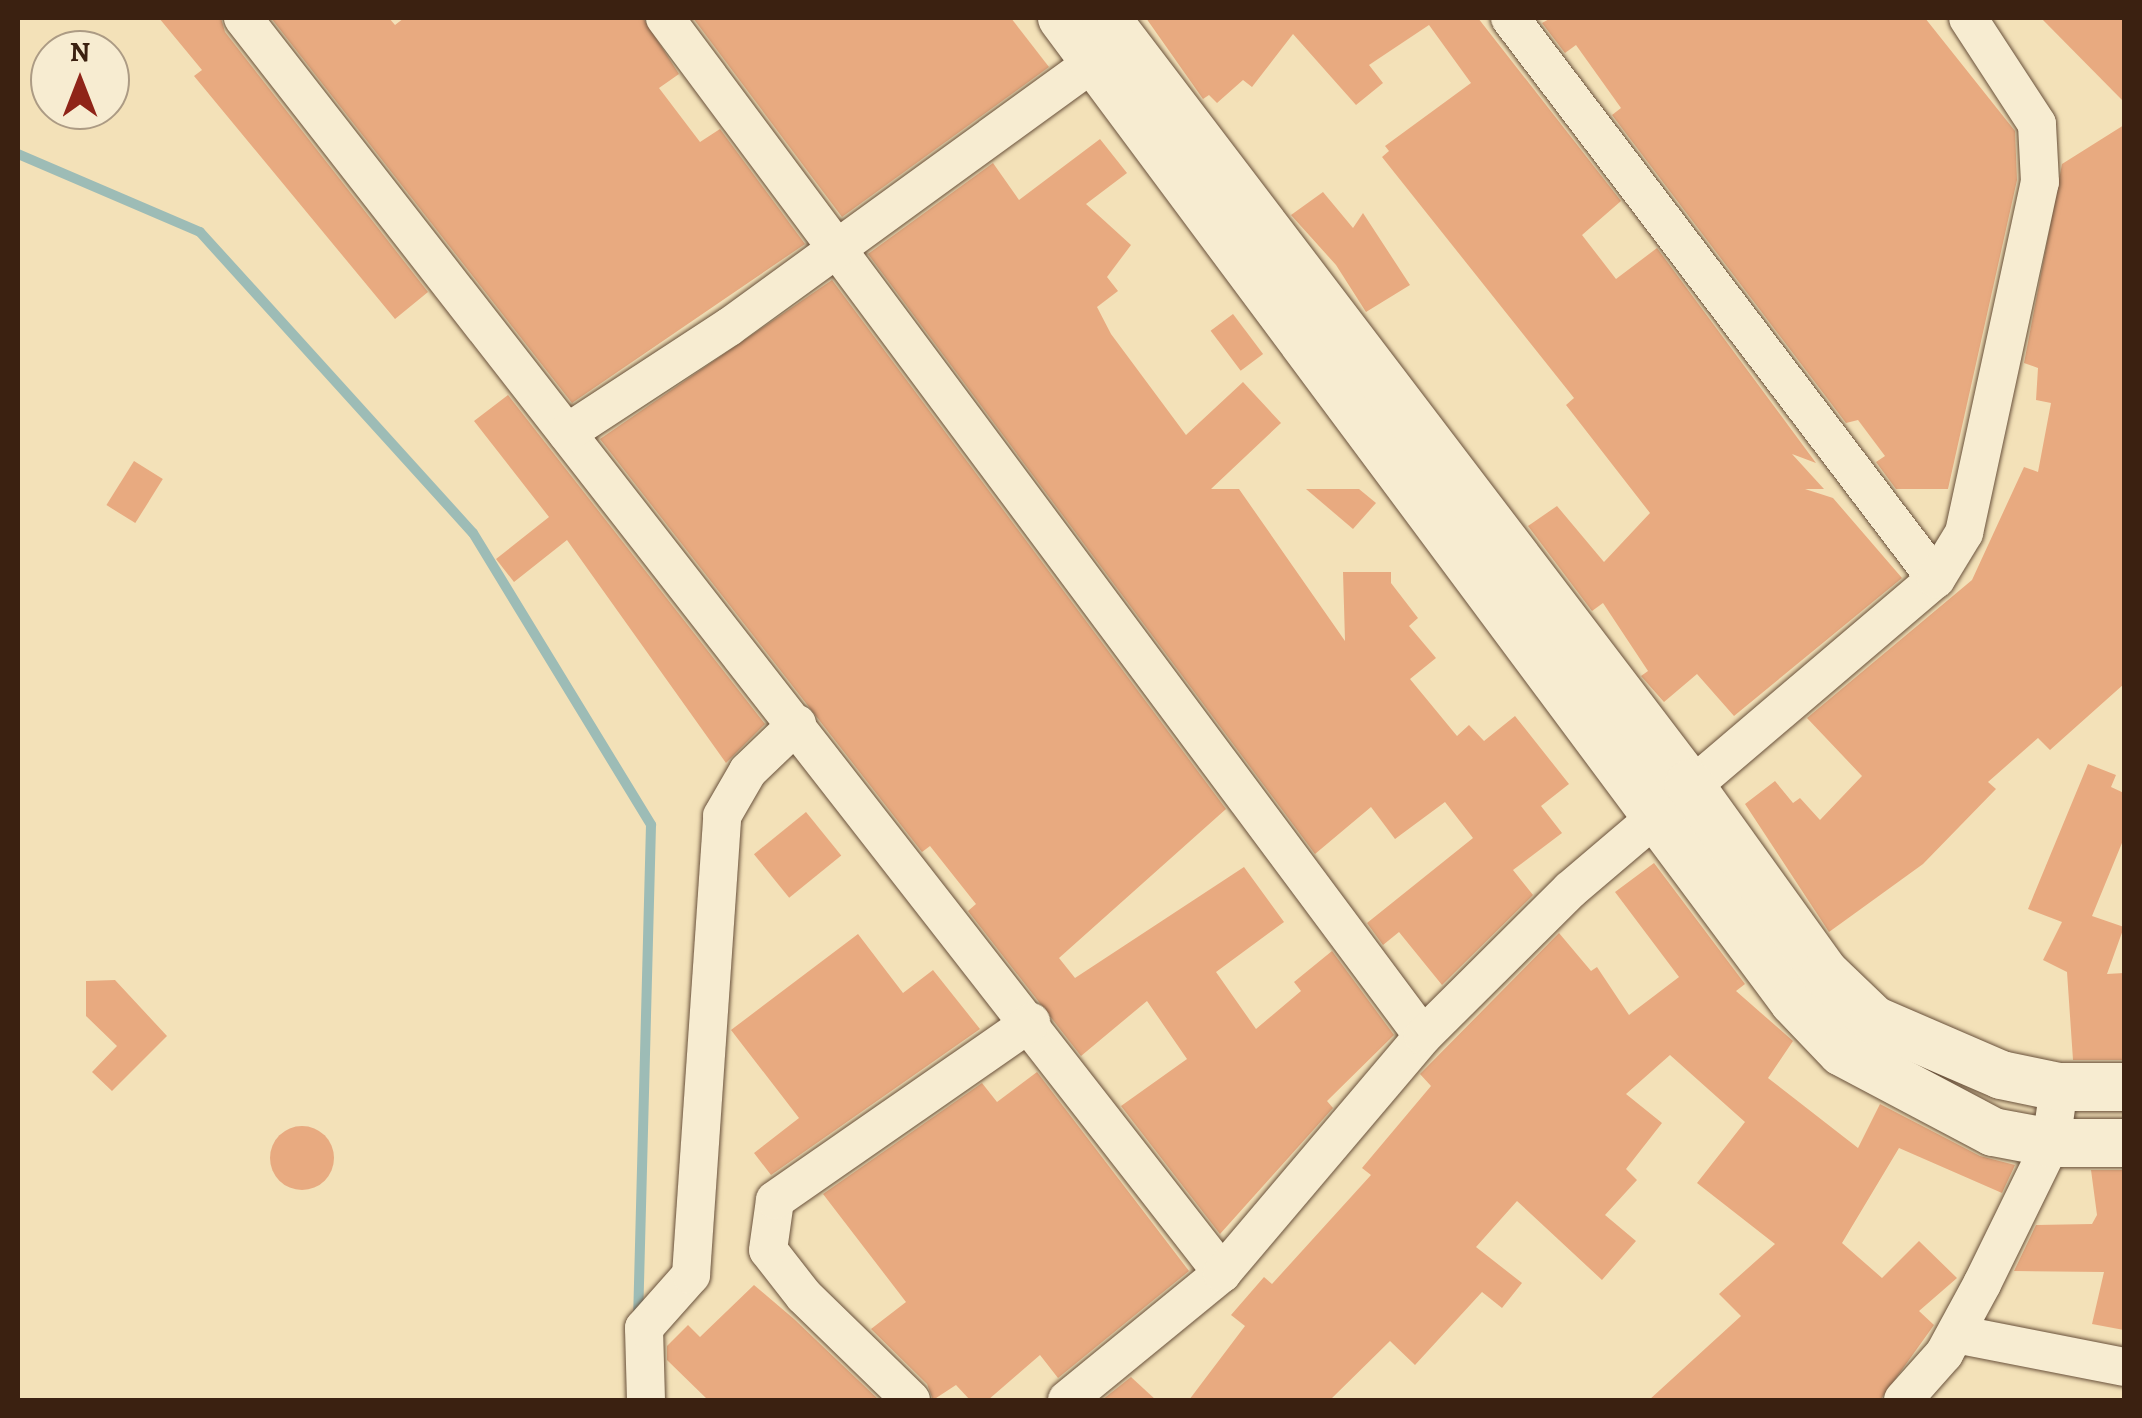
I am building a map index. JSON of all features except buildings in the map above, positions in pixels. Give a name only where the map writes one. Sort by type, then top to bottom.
[{"type":"street","points":[[243,18],[1031,1022],[1222,1273]]},
{"type":"street","points":[[665,18],[834,248],[986,441],[1423,1036]]},
{"type":"street","points":[[1062,18],[1108,40],[1672,799],[1874,1020],[2001,1075],[2059,1087],[2124,1087]]},
{"type":"street","points":[[1510,18],[1936,580]]},
{"type":"street","points":[[1067,1400],[1222,1273],[1423,1036],[1672,799],[1936,580],[1964,533],[2040,182],[2037,124],[1968,18]]},
{"type":"street","points":[[567,434],[834,248],[1108,40]]},
{"type":"street","points":[[646,1400],[644,1328],[691,1275],[722,816],[748,771],[796,724]]},
{"type":"street","points":[[1672,799],[1794,1002],[1842,1052],[1993,1132],[2050,1142],[2124,1143]]},
{"type":"street","points":[[911,1400],[804,1296],[768,1250],[774,1200],[1031,1022]]},
{"type":"street","points":[[1903,1400],[1956,1334],[2050,1142],[2059,1087]]},
{"type":"street","points":[[1956,1334],[2124,1367]]},
{"type":"waterway","points":[[18,154],[200,232],[473,533],[651,825],[638,1317]]}]
